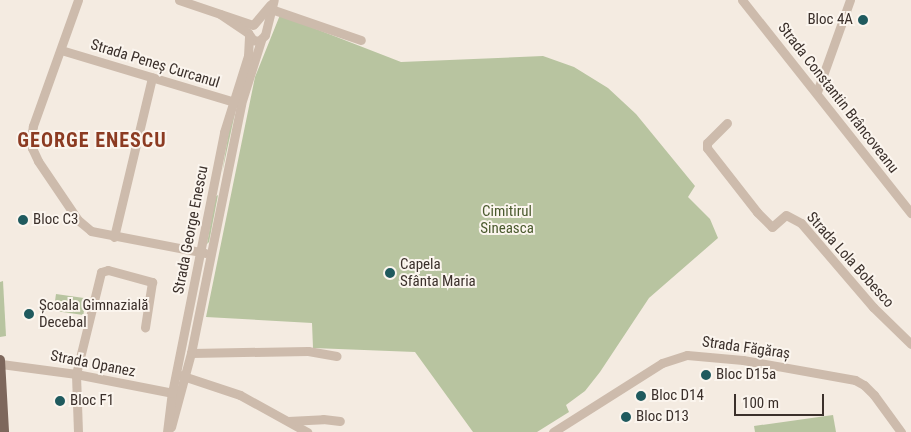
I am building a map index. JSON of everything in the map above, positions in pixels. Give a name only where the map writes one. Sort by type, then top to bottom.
[{"type":"main road","points":[[0,362],[4,432]]},
{"type":"street","points":[[78,0],[33,126],[32,148],[38,160],[78,220],[90,231],[210,255]]},
{"type":"street","points":[[179,0],[262,26],[263,36],[253,40],[220,14]]},
{"type":"street","name":"Strada Constantin Brâncoveanu","points":[[742,0],[817,92],[911,213]]},
{"type":"street","points":[[817,92],[850,0]]},
{"type":"street","points":[[248,35],[253,24],[273,3],[361,40]]},
{"type":"street","name":"Strada George Enescu","points":[[168,432],[176,394],[176,374],[224,132],[263,36],[273,3]]},
{"type":"street","name":"Strada George Enescu","points":[[176,394],[185,376],[191,353],[237,102],[248,56],[248,35]]},
{"type":"street","name":"Strada Peneș Curcanul","points":[[61,50],[237,102]]},
{"type":"street","points":[[114,237],[152,77]]},
{"type":"street","name":"Strada Lola Bobesco","points":[[727,123],[707,144],[711,155],[769,226],[772,227],[786,215],[790,215],[802,224],[873,307],[911,344]]},
{"type":"street","points":[[78,432],[76,374],[102,272],[108,270],[152,282],[145,328]]},
{"type":"street","points":[[191,353],[308,352],[337,356]]},
{"type":"street","name":"Strada Făgăraș","points":[[553,432],[662,364],[687,354],[743,360],[855,380],[864,384],[901,432]]},
{"type":"street","name":"Strada Opanez","points":[[0,362],[76,374],[176,394]]},
{"type":"street","points":[[176,374],[232,391],[307,432]]},
{"type":"street","points":[[286,421],[340,421]]},
{"type":"green space","name":"Cimitirul Sineasca","points":[[280,15],[401,62],[543,56],[574,67],[608,88],[636,114],[695,186],[688,197],[710,219],[718,238],[649,298],[600,372],[585,391],[566,405],[569,412],[537,432],[473,432],[415,352],[313,348],[312,323],[206,317],[255,77]]},
{"type":"green space","points":[[234,111],[235,113],[222,173],[232,112]]},
{"type":"green space","points":[[218,195],[209,242],[207,244],[215,197]]},
{"type":"green space","points":[[3,281],[6,336],[0,337],[0,282]]},
{"type":"green space","points":[[56,294],[86,298],[83,315],[54,311]]},
{"type":"green space","points":[[833,415],[836,432],[755,432],[754,426]]},
{"type":"place","name":"Bloc 4A","points":[[863,20]]},
{"type":"place","name":"Bloc C3","points":[[23,220]]},
{"type":"place","name":"Capela Sfânta Maria","points":[[390,273]]},
{"type":"place","name":"Școala Gimnazială Decebal","points":[[29,314]]},
{"type":"place","name":"Bloc D15a","points":[[706,375]]},
{"type":"place","name":"Bloc D14","points":[[641,396]]},
{"type":"place","name":"Bloc F1","points":[[60,401]]},
{"type":"place","name":"Bloc D13","points":[[626,417]]},
{"type":"district","name":"GEORGE ENESCU","points":[[92,140]]}]
